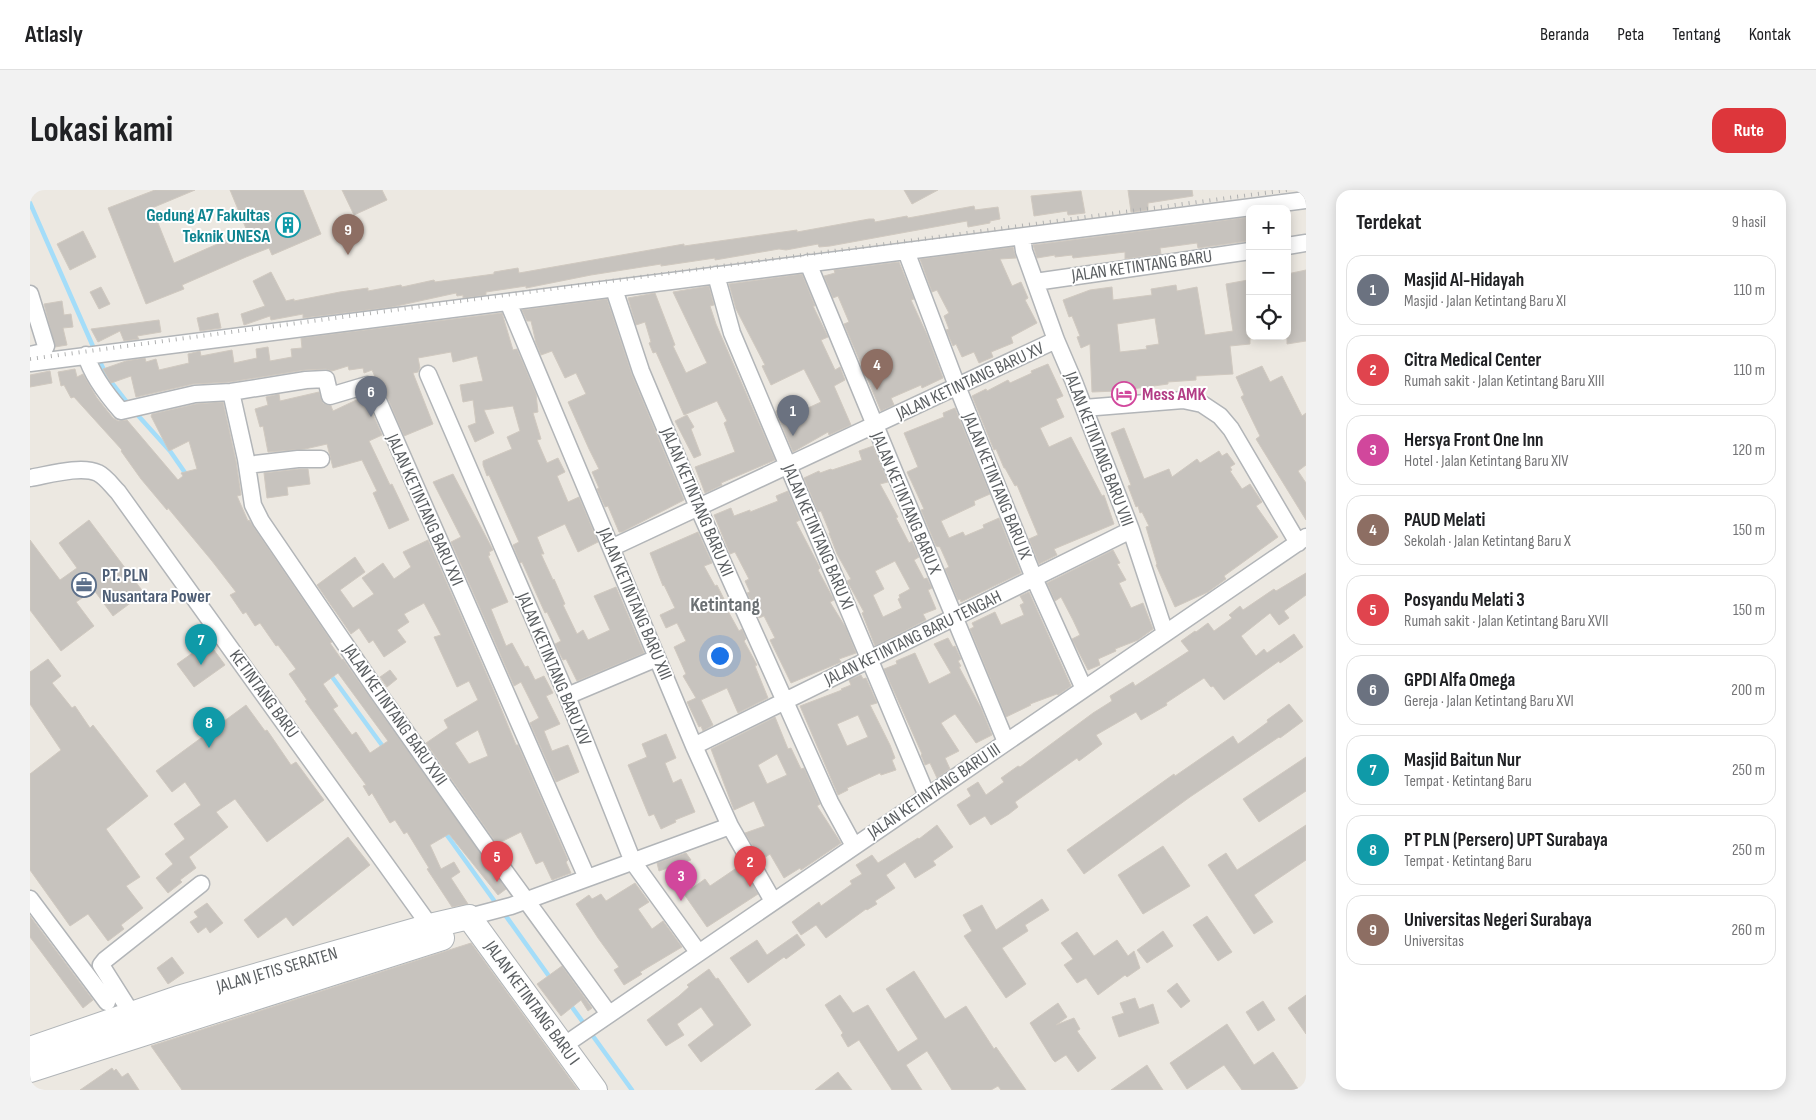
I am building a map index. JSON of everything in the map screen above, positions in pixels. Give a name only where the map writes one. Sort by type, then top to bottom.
[{"type":"street","points":[[30,363],[1306,200]]},
{"type":"street","name":"JALAN KETINTANG BARU VIII","points":[[1022,237],[1024,251],[1035,282],[1131,530],[1165,633]]},
{"type":"street","points":[[1291,245],[1306,243]]},
{"type":"street","name":"JALAN KETINTANG BARU IX","points":[[906,252],[957,386],[1034,578],[1084,689]]},
{"type":"street","name":"JALAN KETINTANG BARU","points":[[1035,282],[1246,252]]},
{"type":"street","name":"JALAN KETINTANG BARU X","points":[[808,263],[1006,742]]},
{"type":"street","name":"JALAN KETINTANG BARU XI","points":[[716,275],[732,333],[927,796]]},
{"type":"street","name":"JALAN KETINTANG BARU XII","points":[[614,289],[642,371],[698,508],[830,802],[854,846]]},
{"type":"street","points":[[30,294],[46,346],[44,352],[30,355]]},
{"type":"street","name":"JALAN KETINTANG BARU XIII","points":[[508,302],[694,746],[730,826],[773,901]]},
{"type":"street","name":"JALAN KETINTANG BARU XV","points":[[611,548],[1056,340]]},
{"type":"street","name":"JALAN KETINTANG BARU XVI","points":[[90,354],[88,363],[102,387],[128,409],[195,394],[231,392],[306,380],[326,379],[330,396],[368,385],[373,389],[587,878]]},
{"type":"street","name":"JALAN KETINTANG BARU XIV","points":[[428,374],[567,696],[633,862],[698,952]]},
{"type":"street","name":"JALAN KETINTANG BARU XVII","points":[[231,392],[247,465],[253,505],[261,521],[519,903],[604,1018]]},
{"type":"street","points":[[1084,408],[1183,400],[1202,404],[1220,416],[1231,429],[1302,540]]},
{"type":"street","points":[[247,465],[321,459]]},
{"type":"street","name":"KETINTANG BARU","points":[[30,478],[77,470],[96,473],[107,480],[118,492],[430,926]]},
{"type":"street","name":"JALAN KETINTANG BARU TENGAH","points":[[694,746],[1131,530]]},
{"type":"street","name":"JALAN KETINTANG BARU III","points":[[572,1040],[1302,540]]},
{"type":"street","points":[[567,696],[657,658]]},
{"type":"street","name":"JALAN JETIS SERATEN","points":[[30,1070],[451,936],[476,921],[519,903],[730,826]]},
{"type":"street","points":[[132,1014],[101,965],[201,884]]},
{"type":"street","points":[[30,899],[107,1002]]},
{"type":"street","name":"JALAN JETIS SERATEN","points":[[30,1048],[178,998],[430,926],[476,921]]},
{"type":"street","name":"JALAN KETINTANG BARU I","points":[[476,921],[572,1040],[595,1090]]},
{"type":"building","points":[[155,190],[195,190],[152,208],[174,263],[247,231],[230,190],[303,190],[321,234],[272,255],[269,248],[246,257],[182,285],[184,289],[146,304],[108,208]]},
{"type":"building","points":[[342,190],[382,190],[387,200],[354,215]]},
{"type":"building","points":[[904,190],[938,190],[912,204]]},
{"type":"building","points":[[1128,190],[1192,190],[1193,196],[1148,203],[1148,210],[1131,212]]},
{"type":"building","points":[[1081,191],[1085,213],[1068,215],[1067,211],[1034,216],[1031,196]]},
{"type":"building","points":[[974,206],[975,210],[998,207],[1000,219],[968,227],[967,221],[830,246],[819,247],[818,244],[715,260],[715,258],[661,266],[661,264],[526,288],[526,286],[486,292],[486,295],[463,298],[463,295],[457,296],[456,293],[392,307],[303,318],[303,314],[271,320],[270,316],[244,325],[241,314],[265,306],[253,281],[271,272],[286,301],[294,299],[294,301],[368,288],[368,291],[401,285],[402,287],[434,280],[435,282],[494,274],[494,272],[518,268],[519,273],[684,244],[684,246],[797,230],[797,232],[869,219],[874,219],[875,222],[907,216],[908,218]]},
{"type":"building","points":[[1246,218],[1246,241],[1198,248],[1197,243],[1160,248],[1161,254],[1125,259],[1125,252],[1073,258],[1072,255],[1055,257],[1055,255],[1037,258],[1033,245]]},
{"type":"building","points":[[83,231],[96,257],[70,270],[57,244]]},
{"type":"building","points":[[1013,247],[1016,258],[1000,259],[1012,286],[1021,282],[1028,298],[1025,300],[1037,323],[1011,337],[1013,343],[991,352],[993,357],[979,363],[974,352],[962,357],[956,344],[953,346],[946,330],[949,329],[944,316],[949,313],[937,290],[932,292],[920,259]]},
{"type":"building","points":[[899,262],[914,299],[911,300],[928,337],[943,378],[922,388],[921,385],[891,398],[894,405],[881,411],[844,324],[849,322],[838,296],[833,298],[824,276],[835,273],[834,270]]},
{"type":"building","points":[[1306,270],[1306,341],[1287,344],[1287,340],[1291,340],[1291,273]]},
{"type":"building","points":[[802,274],[815,306],[813,306],[828,337],[821,340],[835,370],[840,367],[845,380],[834,386],[851,425],[829,435],[828,432],[793,452],[776,411],[791,404],[795,414],[821,402],[804,369],[771,385],[762,366],[765,365],[736,309],[729,284]]},
{"type":"building","points":[[1246,280],[1246,340],[1250,340],[1250,344],[1230,346],[1233,374],[1196,376],[1196,380],[1168,382],[1168,384],[1132,389],[1133,394],[1118,395],[1117,391],[1092,392],[1090,344],[1081,348],[1077,337],[1080,336],[1072,316],[1069,317],[1063,300],[1090,290],[1112,287],[1113,300],[1152,295],[1151,289],[1176,285],[1177,291],[1197,287],[1205,335],[1233,331],[1226,284]],"holes":[[[1155,318],[1159,344],[1146,346],[1147,349],[1120,352],[1117,324]]]},
{"type":"building","points":[[709,286],[714,305],[710,306],[716,324],[775,460],[721,483],[722,485],[705,493],[695,467],[735,452],[724,423],[727,421],[717,401],[684,415],[656,352],[653,353],[645,322],[636,325],[628,298],[655,293],[675,345],[673,346],[686,373],[707,363],[673,292]]},
{"type":"building","points":[[101,287],[110,304],[99,309],[90,292]]},
{"type":"building","points":[[607,299],[632,375],[684,500],[622,532],[619,532],[608,506],[605,507],[597,489],[599,488],[592,472],[599,469],[568,402],[586,394],[576,373],[565,378],[552,351],[541,355],[531,321],[527,321],[522,310]]},
{"type":"building","points":[[62,301],[64,315],[71,314],[73,327],[63,328],[67,345],[55,347],[44,304]]},
{"type":"building","points":[[218,313],[221,328],[200,331],[197,318]]},
{"type":"building","points":[[502,313],[513,350],[517,349],[536,394],[538,412],[533,413],[541,439],[537,440],[547,463],[558,458],[565,472],[557,476],[568,502],[579,497],[598,542],[578,552],[565,524],[537,537],[544,554],[541,554],[554,579],[565,604],[563,605],[577,634],[583,630],[588,640],[610,630],[594,596],[616,587],[644,653],[577,681],[566,659],[563,660],[555,644],[561,641],[547,612],[545,613],[522,562],[520,563],[513,545],[519,542],[483,465],[483,461],[512,449],[507,437],[520,431],[513,406],[484,410],[494,433],[475,442],[468,426],[476,423],[473,400],[463,402],[460,385],[483,381],[477,356],[453,362],[451,352],[418,358],[420,368],[418,372],[413,373],[433,424],[404,436],[382,385],[376,379],[372,370],[364,373],[363,368],[349,370],[348,366],[332,371],[326,369],[305,370],[230,382],[193,384],[136,397],[131,376],[111,383],[103,369],[126,361],[145,358],[146,362],[156,359],[159,370],[189,363],[188,354],[200,351],[201,356],[232,350],[234,363],[257,358],[256,349],[268,347],[270,361],[292,357],[291,349],[302,348],[301,338]]},
{"type":"building","points":[[159,320],[161,332],[137,336],[139,339],[124,341],[120,331],[98,342],[91,329]]},
{"type":"building","points":[[1048,364],[1063,396],[1056,399],[1064,417],[1040,428],[1049,447],[1071,437],[1102,496],[1104,495],[1114,524],[1054,549],[1057,555],[1039,564],[1029,539],[1038,535],[1017,485],[1015,486],[1004,468],[996,449],[994,450],[972,396],[986,389],[987,391],[1008,380],[1010,383]]},
{"type":"building","points":[[1262,366],[1270,382],[1282,376],[1302,416],[1306,413],[1306,465],[1298,471],[1306,483],[1306,520],[1256,439],[1260,436],[1241,397],[1244,395],[1236,377]]},
{"type":"building","points":[[75,369],[77,377],[83,374],[97,398],[113,418],[118,421],[127,420],[178,480],[183,476],[181,473],[197,469],[189,441],[169,451],[151,416],[152,414],[196,404],[223,402],[236,461],[241,495],[237,496],[248,521],[332,642],[330,643],[506,889],[498,895],[449,834],[430,845],[441,869],[454,862],[460,872],[451,878],[468,904],[452,907],[427,869],[429,868],[407,832],[404,834],[395,820],[390,823],[372,793],[369,796],[363,786],[366,785],[305,701],[307,700],[289,674],[296,669],[278,645],[276,646],[260,623],[255,626],[246,612],[243,614],[230,595],[236,592],[168,508],[167,510],[141,479],[122,450],[74,397],[71,398],[64,385],[61,386],[58,372]],"holes":[[[338,673],[388,741],[370,753],[356,732],[352,735],[333,709],[338,706],[323,684]]]},
{"type":"building","points":[[50,371],[52,383],[30,387],[30,375]]},
{"type":"building","points":[[319,392],[323,403],[331,406],[333,411],[365,396],[382,435],[369,441],[409,520],[389,529],[373,493],[377,491],[362,460],[333,468],[327,444],[305,449],[268,452],[263,426],[260,427],[255,409],[268,405],[266,397],[279,394],[280,401]]},
{"type":"building","points":[[955,408],[990,494],[974,501],[975,505],[941,521],[949,538],[963,532],[965,536],[984,528],[983,525],[999,518],[1021,573],[961,602],[960,599],[958,600],[945,569],[949,567],[940,547],[936,546],[921,510],[924,509],[907,472],[918,467],[904,433],[944,417],[943,413]]},
{"type":"building","points":[[687,415],[694,427],[691,429],[701,455],[694,458],[675,421]]},
{"type":"building","points":[[1124,428],[1144,479],[1169,469],[1172,477],[1197,459],[1200,463],[1219,451],[1222,456],[1227,453],[1235,464],[1230,467],[1232,470],[1230,471],[1242,489],[1250,484],[1262,502],[1256,506],[1278,537],[1224,576],[1226,579],[1208,592],[1175,607],[1156,565],[1146,527],[1149,526],[1142,512],[1140,513],[1138,506],[1136,507],[1128,486],[1131,485],[1111,433]]},
{"type":"building","points":[[873,446],[888,482],[880,484],[898,517],[896,518],[909,543],[912,541],[919,557],[914,560],[924,579],[927,578],[932,588],[928,590],[936,609],[923,614],[926,620],[875,646],[862,613],[864,612],[847,581],[851,579],[837,554],[821,511],[818,512],[804,478],[819,471],[820,473],[832,470],[862,460],[859,451]],"holes":[[[895,561],[910,589],[899,595],[900,598],[898,599],[902,608],[883,617],[873,595],[884,589],[875,571]]]},
{"type":"building","points":[[308,469],[310,484],[287,487],[288,495],[267,498],[264,473]]},
{"type":"building","points":[[453,474],[493,550],[489,552],[490,555],[488,556],[508,602],[491,609],[506,646],[512,643],[525,667],[528,666],[535,680],[544,676],[553,693],[546,696],[560,724],[544,731],[552,751],[568,745],[579,772],[556,782],[530,723],[539,718],[521,682],[514,686],[451,542],[461,537],[433,482]]},
{"type":"building","points":[[788,491],[800,520],[796,522],[820,568],[818,570],[834,600],[830,602],[846,628],[856,653],[839,659],[841,662],[791,683],[770,640],[775,638],[764,616],[759,618],[747,593],[750,592],[745,581],[749,579],[735,552],[730,554],[714,515],[731,508],[734,516],[750,510],[750,512],[778,501],[776,496]]},
{"type":"building","name":"PT. PLN Nusantara Power","points":[[89,520],[144,593],[113,616],[94,590],[76,602],[94,626],[61,651],[30,610],[30,540],[60,580],[77,568],[59,543]]},
{"type":"building","points":[[698,532],[712,563],[704,566],[715,586],[717,585],[725,601],[723,602],[739,631],[742,629],[743,631],[746,639],[744,641],[757,665],[755,666],[768,698],[738,713],[727,688],[701,700],[713,725],[703,731],[701,726],[699,727],[687,702],[696,698],[683,676],[686,674],[674,647],[686,641],[677,623],[666,628],[660,615],[675,608],[663,586],[650,553]]},
{"type":"building","points":[[428,540],[516,745],[518,745],[568,860],[566,862],[571,873],[552,880],[543,861],[536,864],[521,832],[497,844],[426,743],[448,728],[444,720],[478,700],[469,681],[457,687],[434,637],[441,635],[424,603],[404,614],[409,622],[397,630],[406,642],[384,657],[373,640],[369,643],[359,628],[351,634],[317,585],[355,557],[365,572],[340,590],[353,608],[374,594],[362,578],[383,563],[394,579],[411,567],[403,552]],"holes":[[[478,730],[488,756],[469,764],[455,743]]]},
{"type":"building","points":[[1113,550],[1120,563],[1117,564],[1126,580],[1119,583],[1131,608],[1143,603],[1153,629],[1138,640],[1115,649],[1116,651],[1098,659],[1100,665],[1088,670],[1072,639],[1080,635],[1073,620],[1061,597],[1055,601],[1047,583]]},
{"type":"building","points":[[1306,573],[1306,595],[1284,611],[1289,618],[1279,625],[1270,613],[1241,636],[1256,656],[1264,649],[1267,653],[1294,634],[1303,647],[1280,663],[1279,661],[1224,700],[1204,678],[1166,703],[1167,705],[1141,720],[1136,712],[1096,735],[1102,744],[1079,761],[1077,758],[1015,802],[1018,807],[1009,814],[991,825],[985,816],[970,825],[957,805],[971,796],[967,789],[978,782],[986,795],[1004,782],[1001,778],[1018,766],[1020,767],[1112,701],[1110,696],[1133,682],[1135,686],[1189,651],[1181,641],[1195,631],[1208,623],[1214,631],[1232,618],[1229,615],[1240,606],[1243,610],[1274,589],[1276,591]]},
{"type":"building","points":[[1029,592],[1071,686],[1058,695],[1030,704],[1006,717],[970,629],[974,627],[972,623],[995,612],[1001,625],[1024,615],[1020,605],[1024,603],[1020,596]]},
{"type":"building","points":[[948,638],[953,647],[955,646],[961,659],[958,661],[961,666],[959,667],[981,708],[992,735],[976,743],[955,714],[941,723],[959,751],[945,758],[950,769],[937,778],[930,763],[925,765],[922,754],[884,669],[897,664],[896,661],[915,653],[929,684],[951,673],[934,644]]},
{"type":"building","points":[[208,642],[225,665],[194,687],[177,664]]},
{"type":"building","points":[[48,659],[61,676],[52,683],[72,708],[75,706],[90,728],[93,725],[148,796],[106,829],[140,877],[126,886],[143,908],[121,925],[124,929],[108,941],[88,914],[70,926],[30,870],[30,774],[61,750],[30,704],[30,672]]},
{"type":"building","points":[[390,670],[397,679],[387,687],[380,677]]},
{"type":"building","points":[[861,675],[863,679],[866,678],[877,703],[870,705],[890,745],[895,758],[892,760],[896,770],[881,775],[880,773],[847,788],[848,790],[838,795],[800,706],[842,690],[851,685],[849,680]],"holes":[[[858,715],[868,737],[847,746],[837,724]]]},
{"type":"building","points":[[1289,704],[1303,721],[1190,797],[1084,874],[1067,850],[1174,774],[1175,776],[1233,736],[1238,744]]},
{"type":"building","points":[[246,705],[265,731],[267,730],[291,765],[296,762],[324,800],[267,842],[235,799],[216,812],[228,827],[189,857],[196,868],[180,880],[182,882],[168,893],[156,878],[173,864],[165,854],[185,839],[174,824],[201,805],[185,782],[172,792],[156,771]]},
{"type":"building","points":[[775,717],[788,749],[791,748],[801,769],[804,768],[820,804],[817,806],[841,843],[801,870],[800,868],[784,878],[770,854],[761,860],[745,833],[765,826],[754,801],[734,810],[711,749]],"holes":[[[777,754],[787,775],[767,784],[758,765]]]},
{"type":"building","points":[[666,734],[676,758],[665,763],[673,783],[681,779],[695,812],[675,820],[676,822],[661,829],[654,814],[649,816],[628,765],[647,757],[642,744]]},
{"type":"building","points":[[1306,757],[1306,791],[1259,822],[1243,799]]},
{"type":"building","points":[[937,825],[953,847],[933,861],[936,865],[915,878],[905,862],[886,875],[895,888],[875,901],[877,904],[866,909],[826,938],[816,925],[801,935],[792,922],[819,902],[821,906],[852,884],[850,881],[862,874],[856,865],[872,855],[878,863],[919,839]]},
{"type":"building","points":[[1306,825],[1306,860],[1254,895],[1273,922],[1254,934],[1208,865],[1226,853],[1237,870]]},
{"type":"building","points":[[348,837],[370,865],[293,926],[286,917],[258,938],[244,920]]},
{"type":"building","points":[[1163,846],[1190,886],[1143,914],[1118,875]]},
{"type":"building","points":[[686,853],[691,860],[659,871],[657,863]]},
{"type":"building","points":[[741,865],[758,894],[707,927],[684,894],[705,879],[710,886]]},
{"type":"building","points":[[635,883],[649,902],[638,909],[652,929],[663,921],[682,947],[640,972],[642,974],[624,985],[614,970],[619,967],[576,904],[589,895],[592,899],[601,894],[606,901]]},
{"type":"building","points":[[1042,899],[1049,910],[1025,925],[1028,931],[1002,948],[1026,984],[1006,998],[964,936],[972,931],[963,915],[982,905],[996,930]]},
{"type":"building","points":[[207,903],[223,923],[210,933],[206,927],[198,933],[190,922],[198,917],[194,912]]},
{"type":"building","points":[[30,916],[93,1000],[83,1008],[30,937]]},
{"type":"building","points":[[1207,916],[1232,952],[1218,961],[1193,925]]},
{"type":"building","points":[[1163,931],[1173,946],[1147,963],[1137,950]]},
{"type":"building","points":[[1077,932],[1094,956],[1117,940],[1128,956],[1134,951],[1140,968],[1127,977],[1125,975],[1098,995],[1086,978],[1077,983],[1064,965],[1073,959],[1061,943]]},
{"type":"building","points":[[797,934],[805,945],[786,959],[784,957],[748,983],[730,958],[757,940],[767,955]]},
{"type":"building","points":[[471,943],[578,1090],[182,1090],[151,1046]]},
{"type":"building","points":[[172,957],[184,973],[168,984],[157,968]]},
{"type":"building","points":[[562,966],[592,1008],[588,1011],[581,1000],[561,1016],[537,984]]},
{"type":"building","points":[[709,969],[716,979],[718,978],[751,1025],[701,1062],[688,1045],[714,1025],[701,1007],[677,1024],[684,1035],[666,1046],[647,1020],[679,996],[689,987],[687,985]]},
{"type":"building","points":[[914,971],[945,1019],[966,1006],[994,1049],[996,1047],[1026,1090],[1001,1090],[998,1086],[991,1090],[952,1090],[927,1051],[906,1065],[922,1090],[892,1090],[859,1040],[848,1047],[841,1035],[843,1033],[825,1005],[840,995],[853,1013],[868,1005],[898,1052],[918,1039],[886,989]]},
{"type":"building","points":[[1177,983],[1190,1001],[1181,1008],[1167,991]]},
{"type":"building","points":[[1306,995],[1306,1034],[1288,1008]]},
{"type":"building","points":[[1135,998],[1139,1009],[1153,1004],[1159,1023],[1119,1037],[1112,1017],[1124,1013],[1120,1003]]},
{"type":"building","points":[[1263,1001],[1275,1020],[1258,1031],[1246,1012]]},
{"type":"building","points":[[1058,1003],[1067,1017],[1056,1025],[1074,1018],[1080,1029],[1077,1031],[1096,1058],[1078,1072],[1066,1055],[1055,1062],[1053,1060],[1030,1023]]},
{"type":"building","points":[[1227,1024],[1254,1065],[1273,1052],[1299,1090],[1242,1090],[1224,1065],[1187,1089],[1170,1063]]},
{"type":"building","points":[[1147,1065],[1163,1090],[1111,1090]]},
{"type":"building","points":[[112,1068],[114,1071],[116,1069],[122,1077],[128,1073],[139,1090],[80,1090]]},
{"type":"building","points":[[838,1072],[852,1090],[815,1090]]},
{"type":"waterway","points":[[30,203],[95,351]]},
{"type":"waterway","points":[[98,358],[108,378],[129,405]]},
{"type":"waterway","points":[[134,411],[170,451],[188,477]]},
{"type":"waterway","points":[[330,674],[384,748]]},
{"type":"waterway","points":[[444,831],[498,906]]},
{"type":"waterway","points":[[503,912],[551,979]]},
{"type":"waterway","points":[[569,1003],[585,1025]]},
{"type":"waterway","points":[[590,1032],[632,1090]]},
{"type":"railway","points":[[30,359],[1287,190]]},
{"type":"place","name":"Gedung A7 Fakultas Teknik UNESA","points":[[288,225]]},
{"type":"place","name":"Universitas Negeri Surabaya","points":[[348,255]]},
{"type":"place","name":"PAUD Melati","points":[[877,390]]},
{"type":"place","name":"Mess AMK","points":[[1124,394]]},
{"type":"place","name":"GPDI Alfa Omega","points":[[371,417]]},
{"type":"place","name":"Masjid Al-Hidayah","points":[[793,436]]},
{"type":"place","name":"PT. PLN Nusantara Power","points":[[84,585]]},
{"type":"place","name":"Masjid Baitun Nur","points":[[201,665]]},
{"type":"place","name":"PT PLN (Persero) UPT Surabaya","points":[[209,748]]},
{"type":"place","name":"Posyandu Melati 3","points":[[497,882]]},
{"type":"place","name":"Citra Medical Center","points":[[750,887]]},
{"type":"place","name":"Hersya Front One Inn","points":[[681,901]]},
{"type":"district","name":"Ketintang","points":[[725,605]]}]
